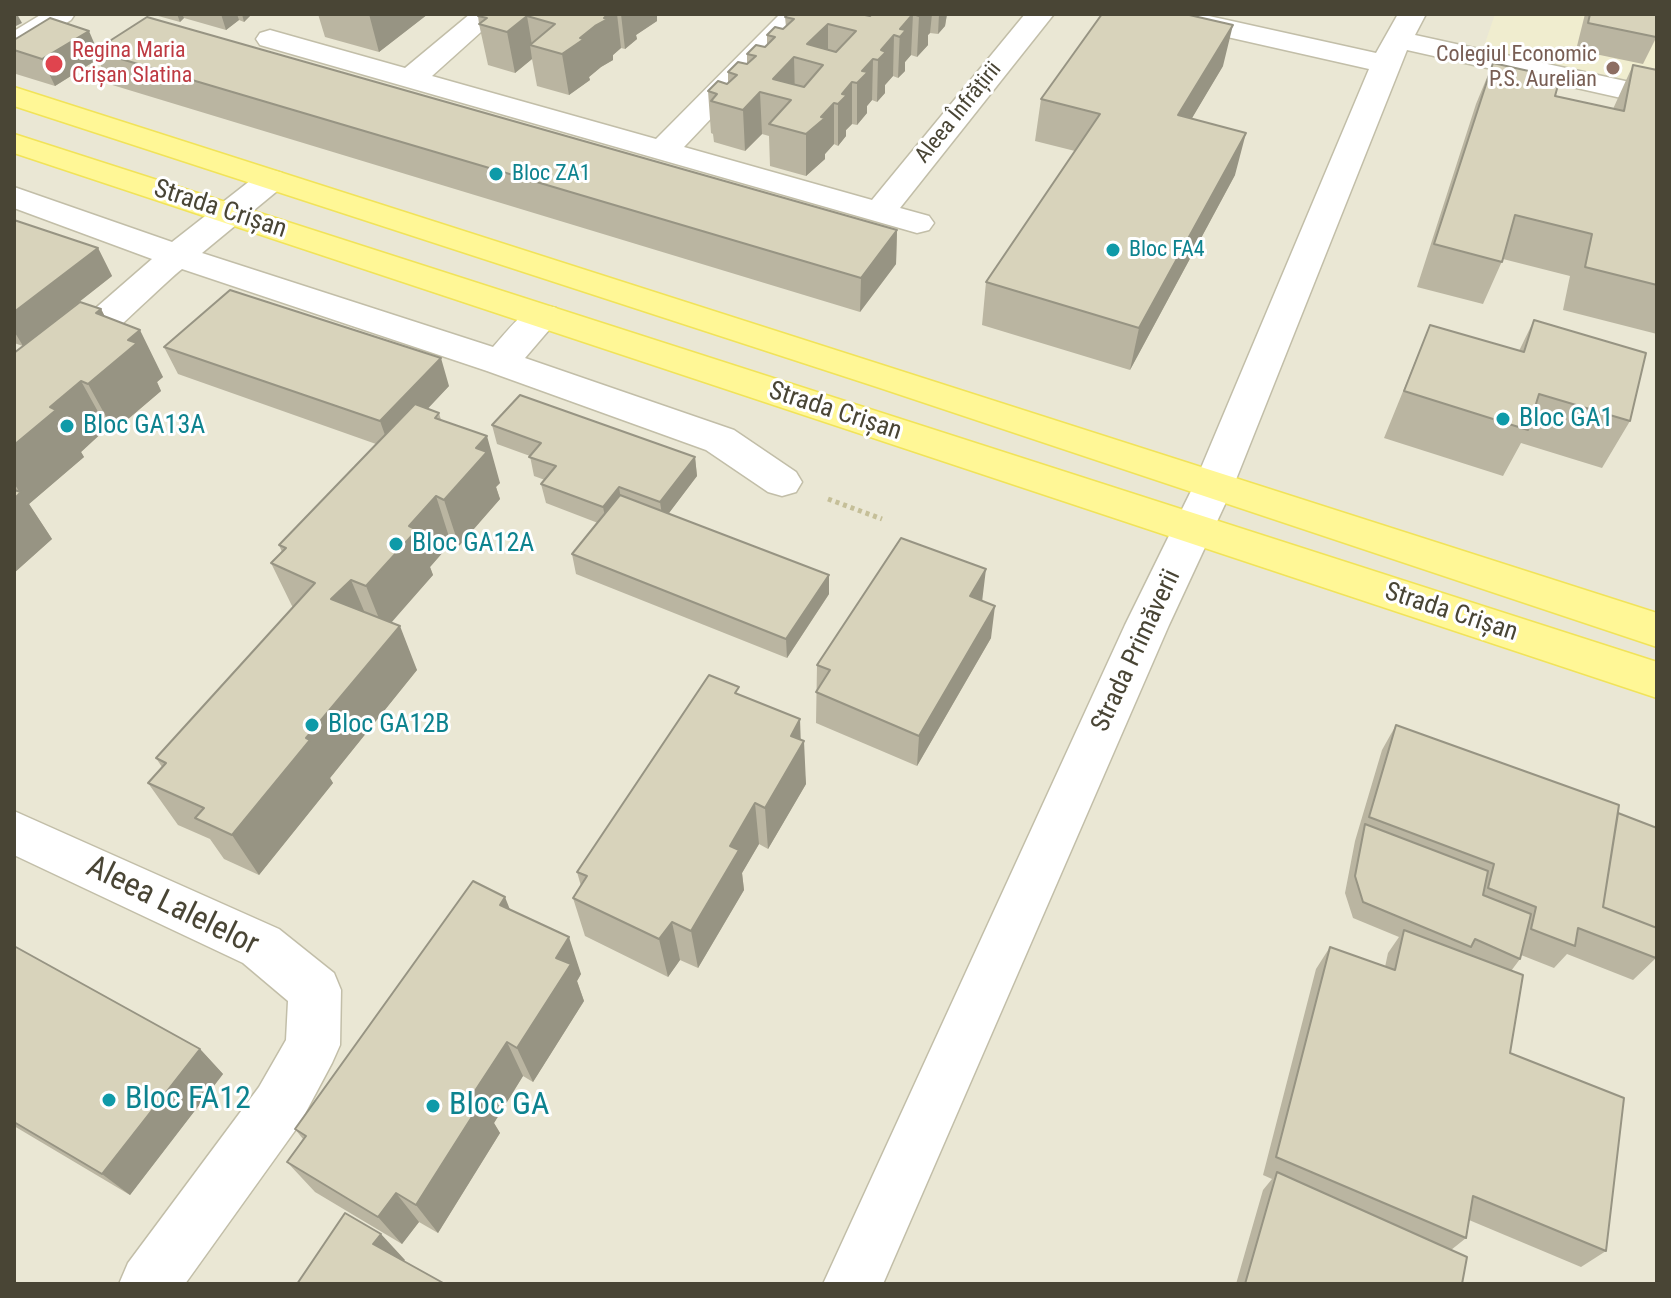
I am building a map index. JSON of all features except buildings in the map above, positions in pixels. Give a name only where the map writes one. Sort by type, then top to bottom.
[{"type":"main road","name":"Strada Crișan","points":[[14,96],[875,373],[1203,508],[1657,680]]},
{"type":"main road","name":"Strada Crișan","points":[[14,143],[543,316],[1203,508],[1657,630]]},
{"type":"street","points":[[14,44],[61,14]]},
{"type":"street","points":[[410,79],[487,14]]},
{"type":"street","points":[[662,151],[796,14]]},
{"type":"street","name":"Aleea Înfrățirii","points":[[879,212],[1040,14]]},
{"type":"street","points":[[1161,14],[1399,39],[1657,97]]},
{"type":"street","points":[[281,31],[410,79],[917,223]]},
{"type":"street","name":"Strada Primăverii","points":[[853,1284],[1147,625],[1203,508],[1399,39]]},
{"type":"street","points":[[14,387],[20,387],[72,348],[177,256],[271,180]]},
{"type":"street","points":[[14,197],[177,256],[500,362],[720,440],[782,482]]},
{"type":"street","points":[[500,362],[543,316]]},
{"type":"street","name":"Aleea Lalelelor","points":[[14,832],[261,946],[315,990],[313,1045],[279,1106],[149,1284]]},
{"type":"path","points":[[782,482],[882,519]]},
{"type":"shaded area","points":[[14,14],[1657,14],[1657,1284],[14,1284]]},
{"type":"shaded area","name":"Colegiul Economic P.S. Aurelian","points":[[1495,14],[1657,14],[1657,86],[1483,49]]},
{"type":"place","name":"Regina Maria Crișan Slatina","points":[[54,64]]},
{"type":"place","name":"Colegiul Economic P.S. Aurelian","points":[[1613,68]]},
{"type":"place","name":"Bloc ZA1","points":[[496,174]]},
{"type":"place","name":"Bloc FA4","points":[[1113,250]]},
{"type":"place","name":"Bloc GA1","points":[[1503,419]]},
{"type":"place","name":"Bloc GA13A","points":[[67,426]]},
{"type":"place","name":"Bloc GA12A","points":[[396,544]]},
{"type":"place","name":"Bloc GA12B","points":[[312,725]]},
{"type":"place","name":"Bloc FA12","points":[[109,1100]]},
{"type":"place","name":"Bloc GA","points":[[433,1106]]}]
